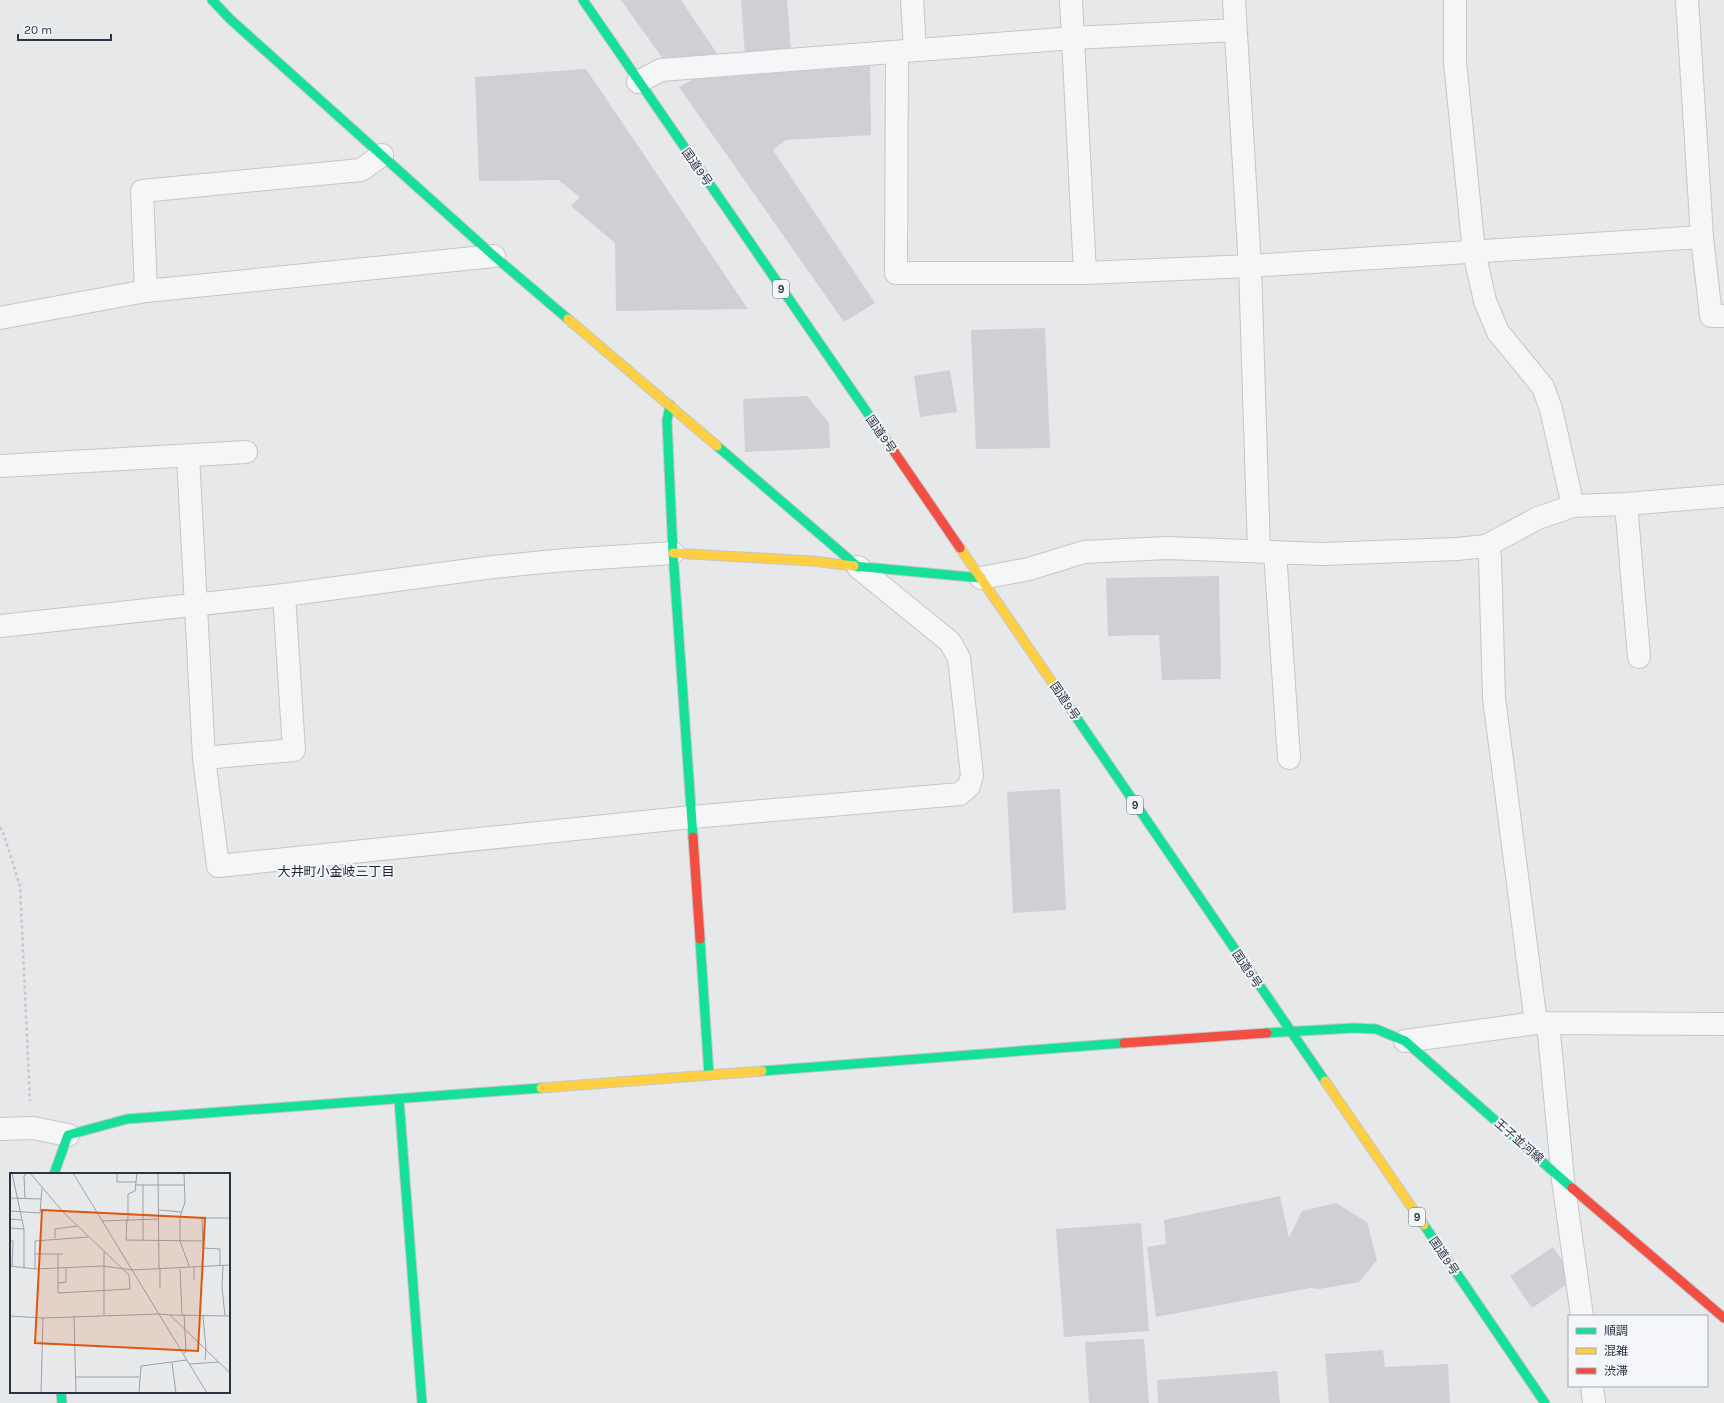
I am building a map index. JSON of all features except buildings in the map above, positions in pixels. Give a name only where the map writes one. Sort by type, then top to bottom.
[{"type":"main road","points":[[212,0],[230,19],[494,256],[858,567]]},
{"type":"main road","name":"国道9号","points":[[582,0],[981,578],[1289,1031],[1545,1403]]},
{"type":"main road","points":[[670,405],[667,421],[673,553],[709,1075]]},
{"type":"main road","points":[[673,553],[812,561],[858,567],[981,578]]},
{"type":"main road","name":"王子並河線","points":[[68,1135],[127,1119],[1289,1031],[1354,1028],[1376,1029],[1405,1041],[1563,1180],[1724,1318]]},
{"type":"main road","points":[[399,1099],[422,1403]]},
{"type":"main road","points":[[54,1173],[68,1135]]},
{"type":"main road","points":[[61,1393],[62,1403]]},
{"type":"street","points":[[912,0],[906,51],[896,273],[1085,273],[1250,266],[1702,237]]},
{"type":"street","points":[[1070,0],[1085,273]]},
{"type":"street","points":[[1234,0],[1267,552],[1289,758]]},
{"type":"street","points":[[1455,0],[1455,62],[1474,252],[1485,301],[1498,332],[1543,387],[1551,409],[1573,506]]},
{"type":"street","points":[[1687,0],[1702,237],[1711,316],[1724,316]]},
{"type":"street","points":[[638,82],[661,70],[1073,38],[1235,30]]},
{"type":"street","points":[[146,292],[142,191],[361,170],[382,155]]},
{"type":"street","points":[[0,318],[146,292],[494,256]]},
{"type":"street","points":[[0,466],[246,452]]},
{"type":"street","points":[[188,456],[204,758],[218,866],[692,817],[960,794],[970,786],[972,775],[959,658],[950,642],[858,567]]},
{"type":"street","points":[[981,578],[1029,569],[1084,552],[1167,548],[1322,554],[1457,549],[1486,546],[1538,518],[1573,506],[1626,504],[1724,496]]},
{"type":"street","points":[[1626,504],[1639,657]]},
{"type":"street","points":[[1486,546],[1490,557],[1494,698],[1542,1023],[1582,1315]]},
{"type":"street","points":[[0,626],[284,595],[500,566],[673,553]]},
{"type":"street","points":[[204,758],[294,750],[284,595]]},
{"type":"street","points":[[1405,1041],[1542,1023],[1724,1024]]},
{"type":"street","points":[[0,1129],[33,1128],[68,1135]]},
{"type":"street","points":[[1592,1387],[1594,1403]]},
{"type":"path","points":[[0,827],[4,835],[20,886],[28,1084],[33,1128]]},
{"type":"traffic: fast","points":[[212,0],[230,19],[494,256],[568,319]]},
{"type":"traffic: fast","points":[[583,0],[882,434]]},
{"type":"traffic: fast","points":[[670,405],[667,421],[673,553],[693,837]]},
{"type":"traffic: fast","points":[[717,446],[858,567]]},
{"type":"traffic: fast","points":[[854,566],[981,578]]},
{"type":"traffic: fast","points":[[1063,698],[1325,1081]]},
{"type":"traffic: fast","points":[[700,939],[709,1075]]},
{"type":"traffic: fast","points":[[1267,1033],[1354,1028],[1376,1029],[1405,1041],[1572,1188]]},
{"type":"traffic: fast","points":[[762,1071],[1124,1043]]},
{"type":"traffic: fast","points":[[54,1173],[68,1135],[127,1119],[541,1088]]},
{"type":"traffic: fast","points":[[399,1099],[422,1403]]},
{"type":"traffic: fast","points":[[1424,1225],[1545,1403]]},
{"type":"traffic: fast","points":[[61,1393],[62,1403]]},
{"type":"traffic: slow","points":[[568,319],[717,446]]},
{"type":"traffic: slow","points":[[960,548],[1063,698]]},
{"type":"traffic: slow","points":[[673,553],[812,561],[854,566]]},
{"type":"traffic: slow","points":[[541,1088],[762,1071]]},
{"type":"traffic: slow","points":[[1325,1081],[1424,1225]]},
{"type":"traffic: jam","points":[[882,434],[960,548]]},
{"type":"traffic: jam","points":[[693,837],[700,939]]},
{"type":"traffic: jam","points":[[1124,1043],[1267,1033]]},
{"type":"traffic: jam","points":[[1572,1188],[1724,1318]]},
{"type":"district","name":"大井町小金岐三丁目","points":[[336,871]]}]
